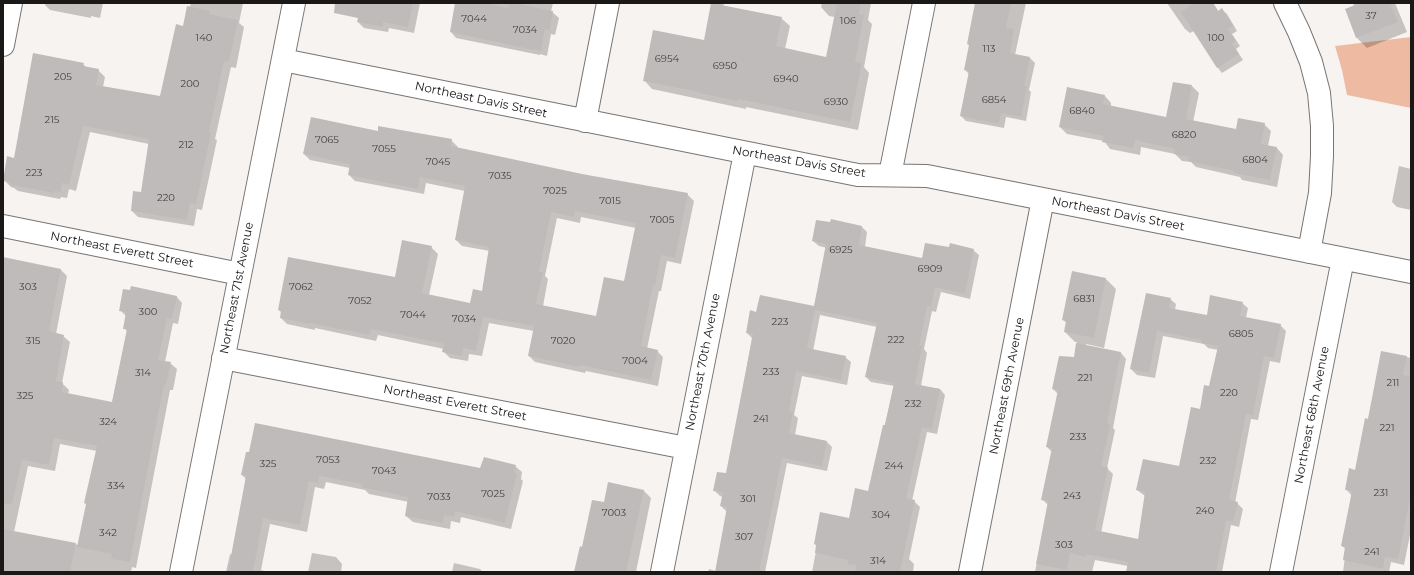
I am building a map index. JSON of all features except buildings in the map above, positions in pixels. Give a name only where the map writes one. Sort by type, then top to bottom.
[{"type":"street","points":[[3,45],[11,3]]},
{"type":"street","name":"Northeast 71st Avenue","points":[[181,572],[294,3]]},
{"type":"street","points":[[585,121],[608,3]]},
{"type":"street","points":[[890,176],[924,3]]},
{"type":"street","points":[[1285,3],[1312,62],[1319,92],[1322,126],[1320,193],[1309,252]]},
{"type":"street","name":"Northeast Davis Street","points":[[283,60],[858,175],[927,176],[1411,272]]},
{"type":"street","name":"Northeast 70th Avenue","points":[[662,572],[745,153]]},
{"type":"street","name":"Northeast 69th Avenue","points":[[970,572],[1043,199]]},
{"type":"street","name":"Northeast Everett Street","points":[[3,226],[240,274]]},
{"type":"street","name":"Northeast 68th Avenue","points":[[1281,572],[1343,259]]},
{"type":"street","name":"Northeast Everett Street","points":[[223,358],[686,448]]},
{"type":"shaded area","points":[[1411,37],[1411,108],[1347,95],[1335,46]]}]
